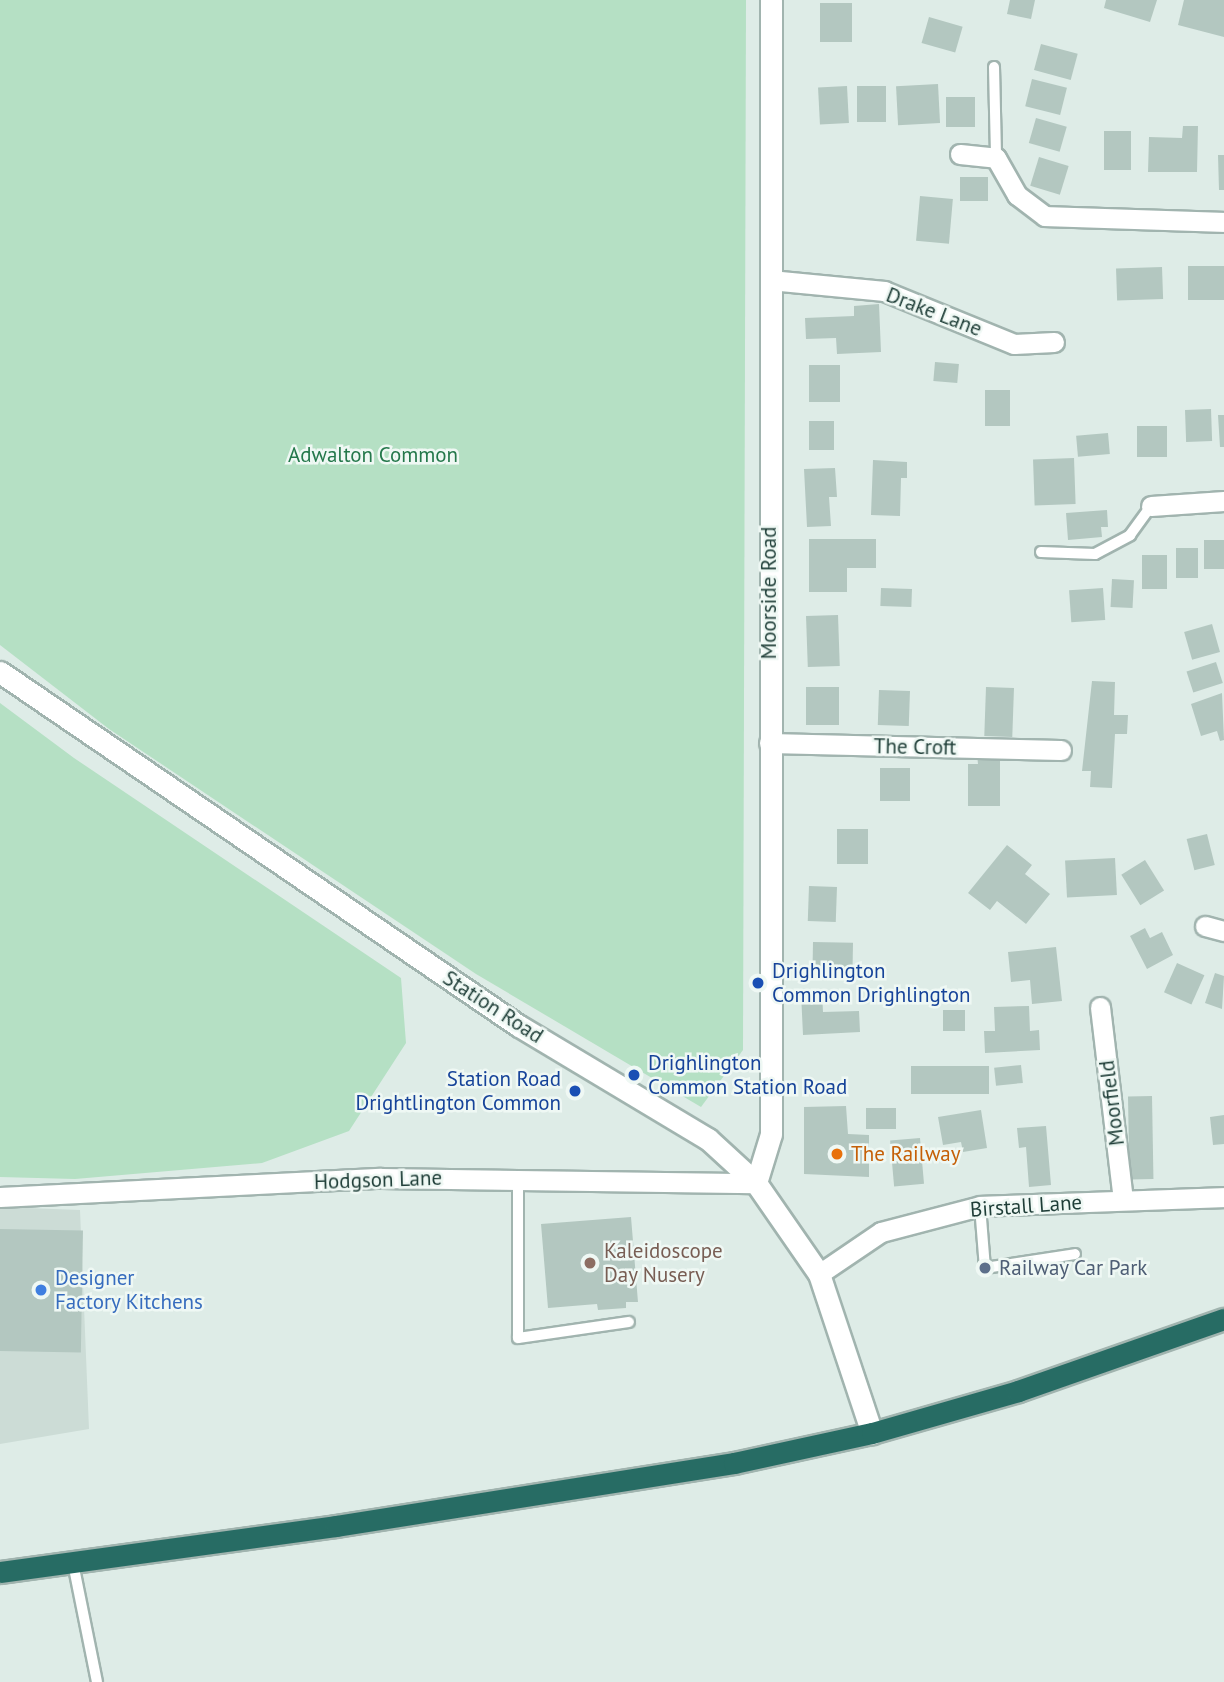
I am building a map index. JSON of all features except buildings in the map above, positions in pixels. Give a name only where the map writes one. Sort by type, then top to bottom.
[{"type":"highway","points":[[0,1572],[720,1465],[872,1433],[1018,1391],[1224,1319]]},
{"type":"main road","name":"Moorside Road","points":[[756,1183],[771,1134],[771,0]]},
{"type":"main road","name":"Station Road","points":[[0,672],[519,1026],[708,1139],[756,1183],[819,1274],[872,1433]]},
{"type":"street","points":[[960,154],[996,158],[1017,195],[1045,216],[1224,222]]},
{"type":"street","name":"Drake Lane","points":[[770,280],[884,290],[1014,344],[1054,342]]},
{"type":"street","points":[[1151,506],[1224,501]]},
{"type":"street","name":"The Croft","points":[[769,743],[1060,750]]},
{"type":"street","points":[[1205,926],[1224,931]]},
{"type":"street","name":"Moorfield","points":[[1101,1007],[1123,1199]]},
{"type":"street","name":"Hodgson Lane","points":[[0,1196],[381,1178],[518,1177],[756,1183]]},
{"type":"street","name":"Birstall Lane","points":[[819,1274],[881,1232],[980,1206],[1224,1197]]},
{"type":"lane","points":[[994,67],[996,158]]},
{"type":"lane","points":[[1041,552],[1095,554],[1129,535],[1151,506]]},
{"type":"lane","points":[[518,1177],[518,1338],[629,1322]]},
{"type":"lane","points":[[980,1206],[985,1268],[1075,1254]]},
{"type":"lane","points":[[74,1563],[97,1682]]},
{"type":"shaded area","points":[[0,1207],[80,1210],[89,1429],[0,1444]]},
{"type":"green space","name":"Adwalton Common","points":[[0,0],[746,0],[743,1050],[701,1107],[476,974],[109,729],[0,645]]},
{"type":"green space","points":[[0,703],[74,758],[401,978],[406,1043],[349,1131],[262,1163],[75,1179],[0,1177]]},
{"type":"place","name":"Drighlington Common Drighlington","points":[[758,983]]},
{"type":"place","name":"Drighlington Common Station Road","points":[[634,1075]]},
{"type":"place","name":"Station Road Drightlington Common","points":[[575,1091]]},
{"type":"place","name":"The Railway","points":[[837,1154]]},
{"type":"place","name":"Kaleidoscope Day Nusery","points":[[590,1263]]},
{"type":"place","name":"Railway Car Park","points":[[985,1268]]},
{"type":"place","name":"Designer Factory Kitchens","points":[[41,1290]]}]
